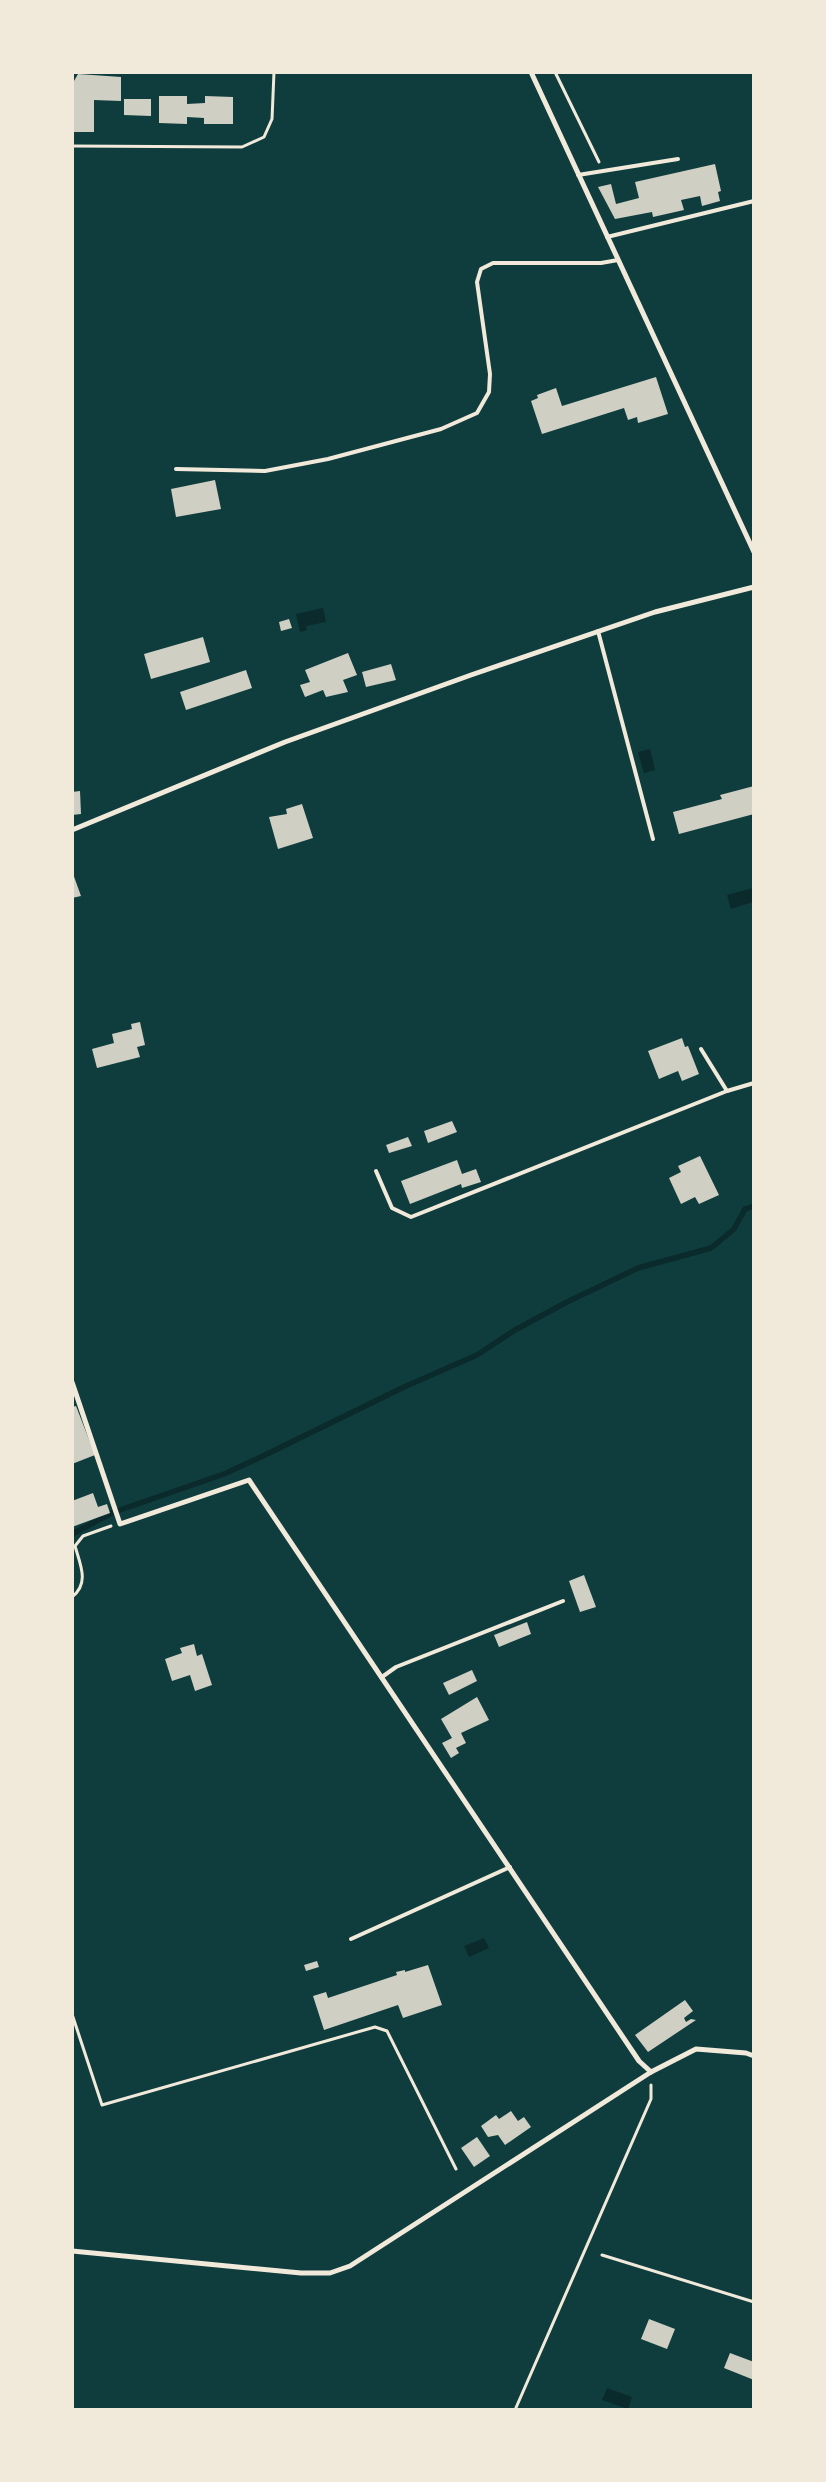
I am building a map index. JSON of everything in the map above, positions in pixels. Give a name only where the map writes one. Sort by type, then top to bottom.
[{"type":"street","points":[[531,72],[754,552]]},
{"type":"street","points":[[72,830],[285,742],[655,612],[754,587]]},
{"type":"street","points":[[72,1382],[120,1524],[249,1480],[639,2061],[651,2072]]},
{"type":"street","points":[[72,2251],[301,2273],[330,2273],[350,2266],[651,2072],[696,2049],[746,2053],[754,2056]]},
{"type":"lane","points":[[578,175],[604,169],[678,159]]},
{"type":"lane","points":[[607,237],[754,201]]},
{"type":"lane","points":[[176,469],[274,469],[328,459],[441,429],[477,413],[489,392],[490,374],[477,282],[481,269],[493,263],[601,263],[618,260]]},
{"type":"lane","points":[[598,631],[653,839]]},
{"type":"lane","points":[[701,1049],[727,1091]]},
{"type":"lane","points":[[376,1171],[392,1208],[411,1216],[727,1091],[754,1083]]},
{"type":"lane","points":[[382,1677],[396,1667],[563,1601]]},
{"type":"lane","points":[[351,1939],[510,1867]]},
{"type":"path","points":[[72,146],[242,148],[264,137],[272,119],[274,72]]},
{"type":"path","points":[[555,72],[594,155],[604,169]]},
{"type":"path","points":[[72,1597],[79,1592],[84,1578],[75,1546],[83,1536],[120,1524]]},
{"type":"path","points":[[72,2014],[102,2105],[375,2027],[387,2031],[456,2169]]},
{"type":"path","points":[[515,2410],[651,2099],[651,2072]]},
{"type":"path","points":[[602,2255],[754,2302]]},
{"type":"water","points":[[323,608],[326,622],[306,626],[307,630],[300,632],[296,614]]},
{"type":"water","points":[[650,749],[655,770],[644,773],[638,752]]},
{"type":"water","points":[[753,888],[753,902],[731,909],[727,895]]},
{"type":"water","points":[[484,1938],[489,1948],[469,1957],[464,1946]]},
{"type":"water","points":[[607,2388],[632,2397],[628,2409],[602,2400]]},
{"type":"building","points":[[78,74],[121,77],[121,101],[94,100],[94,132],[73,132],[72,80],[74,81]]},
{"type":"building","points":[[159,96],[187,96],[187,104],[205,103],[205,96],[233,97],[233,124],[204,124],[204,118],[187,117],[187,124],[159,123]]},
{"type":"building","points":[[124,99],[151,99],[151,116],[124,115]]},
{"type":"building","points":[[715,164],[721,191],[718,192],[720,201],[702,206],[700,196],[681,200],[684,210],[653,217],[652,212],[615,219],[598,187],[611,184],[616,204],[639,198],[635,182]]},
{"type":"building","points":[[656,377],[668,414],[638,423],[637,417],[628,420],[624,408],[542,434],[531,401],[538,398],[537,395],[556,388],[562,406]]},
{"type":"building","points":[[215,480],[221,509],[176,517],[171,489]]},
{"type":"building","points":[[289,619],[292,628],[281,631],[279,622]]},
{"type":"building","points":[[203,637],[210,662],[151,679],[144,654]]},
{"type":"building","points":[[348,653],[357,675],[343,680],[348,692],[326,697],[323,690],[305,697],[300,685],[310,682],[305,670]]},
{"type":"building","points":[[391,664],[396,680],[366,687],[362,672]]},
{"type":"building","points":[[246,670],[252,688],[186,710],[180,692]]},
{"type":"building","points":[[754,786],[754,814],[679,834],[673,812],[722,799],[720,795]]},
{"type":"building","points":[[80,791],[81,814],[72,815],[72,792]]},
{"type":"building","points":[[302,804],[313,838],[278,849],[269,817],[287,814],[286,809]]},
{"type":"building","points":[[72,871],[81,896],[72,898]]},
{"type":"building","points":[[140,1022],[145,1045],[137,1047],[140,1057],[97,1068],[92,1049],[114,1043],[112,1034],[132,1029],[131,1024]]},
{"type":"building","points":[[682,1038],[685,1047],[688,1046],[699,1074],[682,1081],[678,1071],[659,1079],[648,1051]]},
{"type":"building","points":[[452,1121],[457,1132],[428,1143],[424,1131]]},
{"type":"building","points":[[408,1137],[412,1146],[389,1153],[386,1145]]},
{"type":"building","points":[[700,1156],[719,1195],[699,1204],[695,1197],[681,1204],[669,1178],[681,1172],[678,1166]]},
{"type":"building","points":[[457,1160],[462,1174],[476,1169],[481,1182],[462,1188],[461,1184],[410,1204],[401,1181]]},
{"type":"building","points":[[76,1406],[95,1455],[72,1464],[72,1407]]},
{"type":"building","points":[[93,1493],[98,1507],[107,1504],[110,1513],[72,1527],[72,1501]]},
{"type":"building","points":[[584,1575],[596,1607],[580,1612],[569,1581]]},
{"type":"building","points":[[527,1622],[531,1634],[499,1647],[494,1635]]},
{"type":"building","points":[[194,1644],[197,1656],[202,1654],[212,1685],[195,1691],[190,1675],[172,1681],[165,1659],[182,1653],[180,1648]]},
{"type":"building","points":[[472,1670],[477,1681],[449,1695],[443,1683]]},
{"type":"building","points":[[477,1697],[489,1720],[461,1733],[466,1743],[456,1748],[459,1753],[451,1758],[442,1743],[452,1738],[441,1719]]},
{"type":"building","points":[[317,1961],[319,1967],[306,1971],[304,1965]]},
{"type":"building","points":[[428,1965],[442,2005],[403,2018],[398,2005],[324,2030],[313,1996],[326,1992],[328,1998],[397,1975],[396,1972],[405,1970],[405,1972]]},
{"type":"building","points":[[685,2000],[693,2011],[684,2018],[686,2022],[691,2019],[696,2020],[648,2052],[635,2035]]},
{"type":"building","points":[[511,2111],[518,2121],[524,2117],[531,2127],[505,2145],[498,2135],[488,2137],[481,2126],[496,2115],[499,2119]]},
{"type":"building","points":[[477,2137],[490,2156],[474,2167],[461,2148]]},
{"type":"building","points":[[649,2319],[675,2329],[667,2349],[641,2339]]},
{"type":"building","points":[[730,2353],[754,2362],[754,2380],[724,2368]]},
{"type":"waterway","points":[[117,1511],[224,1474],[263,1456],[404,1387],[477,1355],[515,1330],[565,1303],[638,1268],[711,1248],[734,1229],[745,1209],[754,1206]]},
{"type":"waterway","points":[[72,1534],[114,1512]]}]
